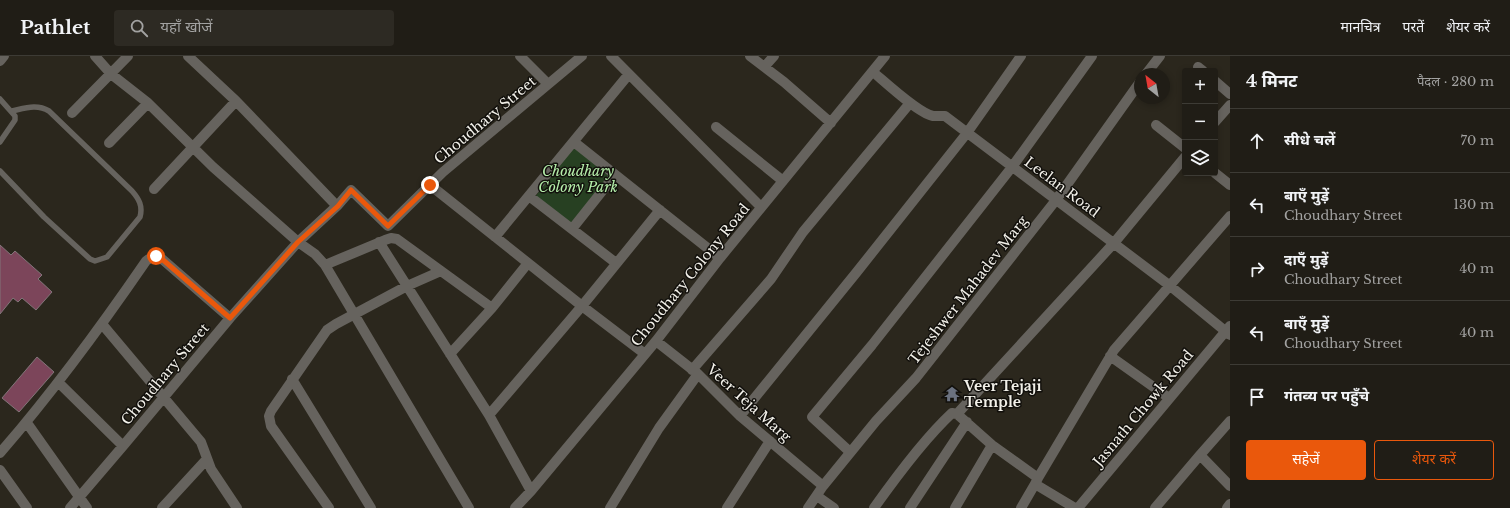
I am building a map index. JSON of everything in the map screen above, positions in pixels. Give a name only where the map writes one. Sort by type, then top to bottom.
[{"type":"street","points":[[0,61],[4,56]]},
{"type":"street","points":[[95,56],[111,74],[148,103],[213,167],[298,242],[315,254],[325,265],[469,508]]},
{"type":"street","points":[[72,113],[128,56]]},
{"type":"street","points":[[188,56],[236,101],[338,206]]},
{"type":"street","points":[[520,56],[548,84]]},
{"type":"street","name":"Choudhary Street","points":[[70,508],[80,498],[230,318],[298,242],[338,206],[351,190],[388,226],[443,172],[582,56]]},
{"type":"street","points":[[611,56],[762,207]]},
{"type":"street","points":[[750,56],[784,82],[831,123]]},
{"type":"street","points":[[766,65],[774,56]]},
{"type":"street","name":"Choudhary Colony Road","points":[[514,508],[531,491],[656,341],[720,258],[885,56]]},
{"type":"street","points":[[740,416],[967,133],[1021,56]]},
{"type":"street","points":[[850,452],[812,417],[872,345],[1012,167],[1092,56]]},
{"type":"street","points":[[1151,68],[1160,56]]},
{"type":"street","name":"Leelan Road","points":[[873,72],[910,103],[932,116],[945,116],[1057,199],[1228,331]]},
{"type":"street","points":[[495,237],[629,74]]},
{"type":"street","points":[[1218,84],[1230,94]]},
{"type":"street","name":"Tejeshwer Mahadev Marg","points":[[808,508],[850,452],[876,421],[916,378],[1057,199],[1134,90]]},
{"type":"street","points":[[154,189],[236,101]]},
{"type":"street","points":[[110,142],[148,103]]},
{"type":"street","points":[[610,508],[695,372],[771,278],[803,232],[910,103]]},
{"type":"street","points":[[1218,119],[1230,105]]},
{"type":"street","points":[[1156,125],[1182,146]]},
{"type":"street","points":[[716,127],[783,181]]},
{"type":"street","points":[[574,142],[720,258]]},
{"type":"street","points":[[957,414],[1114,243],[1182,161]]},
{"type":"street","points":[[572,229],[615,175]]},
{"type":"street","points":[[1218,175],[1230,185]]},
{"type":"street","points":[[430,185],[645,354]]},
{"type":"street","points":[[529,196],[616,263]]},
{"type":"street","points":[[489,415],[582,306],[660,210]]},
{"type":"street","points":[[1021,508],[1110,356],[1169,285],[1230,216]]},
{"type":"street","points":[[325,265],[379,242],[391,238],[396,239],[492,308]]},
{"type":"street","points":[[379,242],[489,415],[531,491]]},
{"type":"street","points":[[0,453],[59,383],[146,261],[151,257],[156,256],[162,259],[230,318]]},
{"type":"street","points":[[450,354],[492,308],[528,263]]},
{"type":"street","points":[[329,508],[271,426],[269,416],[271,411],[327,330],[408,286],[441,271]]},
{"type":"street","points":[[102,324],[201,442],[215,476],[238,508]]},
{"type":"street","name":"Jasnath Chowk Road","points":[[1078,508],[1168,398],[1228,331]]},
{"type":"street","name":"Veer Teja Marg","points":[[656,341],[695,372],[740,416],[823,486]]},
{"type":"street","points":[[1110,356],[1168,398]]},
{"type":"street","points":[[292,379],[371,508]]},
{"type":"street","points":[[59,383],[123,446]]},
{"type":"street","points":[[874,508],[938,427],[952,413],[957,414],[967,422],[1036,481],[1075,508]]},
{"type":"street","points":[[1155,508],[1230,421]]},
{"type":"street","points":[[910,508],[967,422]]},
{"type":"street","points":[[26,423],[87,508]]},
{"type":"street","points":[[727,508],[770,441]]},
{"type":"street","points":[[955,508],[992,444]]},
{"type":"street","points":[[1200,455],[1230,486]]},
{"type":"street","points":[[162,508],[208,459]]},
{"type":"street","points":[[0,470],[27,508]]},
{"type":"street","points":[[817,496],[834,508]]},
{"type":"street","points":[[1227,508],[1230,504]]},
{"type":"lane","points":[[0,98],[15,116],[15,120],[0,142]]},
{"type":"lane","points":[[0,171],[44,218],[90,259],[95,261],[107,257],[140,217],[142,211],[141,205],[132,191],[49,111],[34,106],[12,111]]},
{"type":"green space","name":"Choudhary Colony Park","points":[[574,146],[612,175],[570,224],[535,197]]},
{"type":"building","points":[[0,245],[11,255],[15,251],[42,275],[38,279],[52,292],[36,310],[22,298],[18,302],[13,298],[0,314]]},
{"type":"building","points":[[37,357],[54,372],[19,412],[2,398]]},
{"type":"place","name":"Veer Tejaji Temple","points":[[952,394]]},
{"type":"route","points":[[156,256],[162,259],[230,318],[298,242],[338,206],[351,190],[388,226],[430,185]]}]
